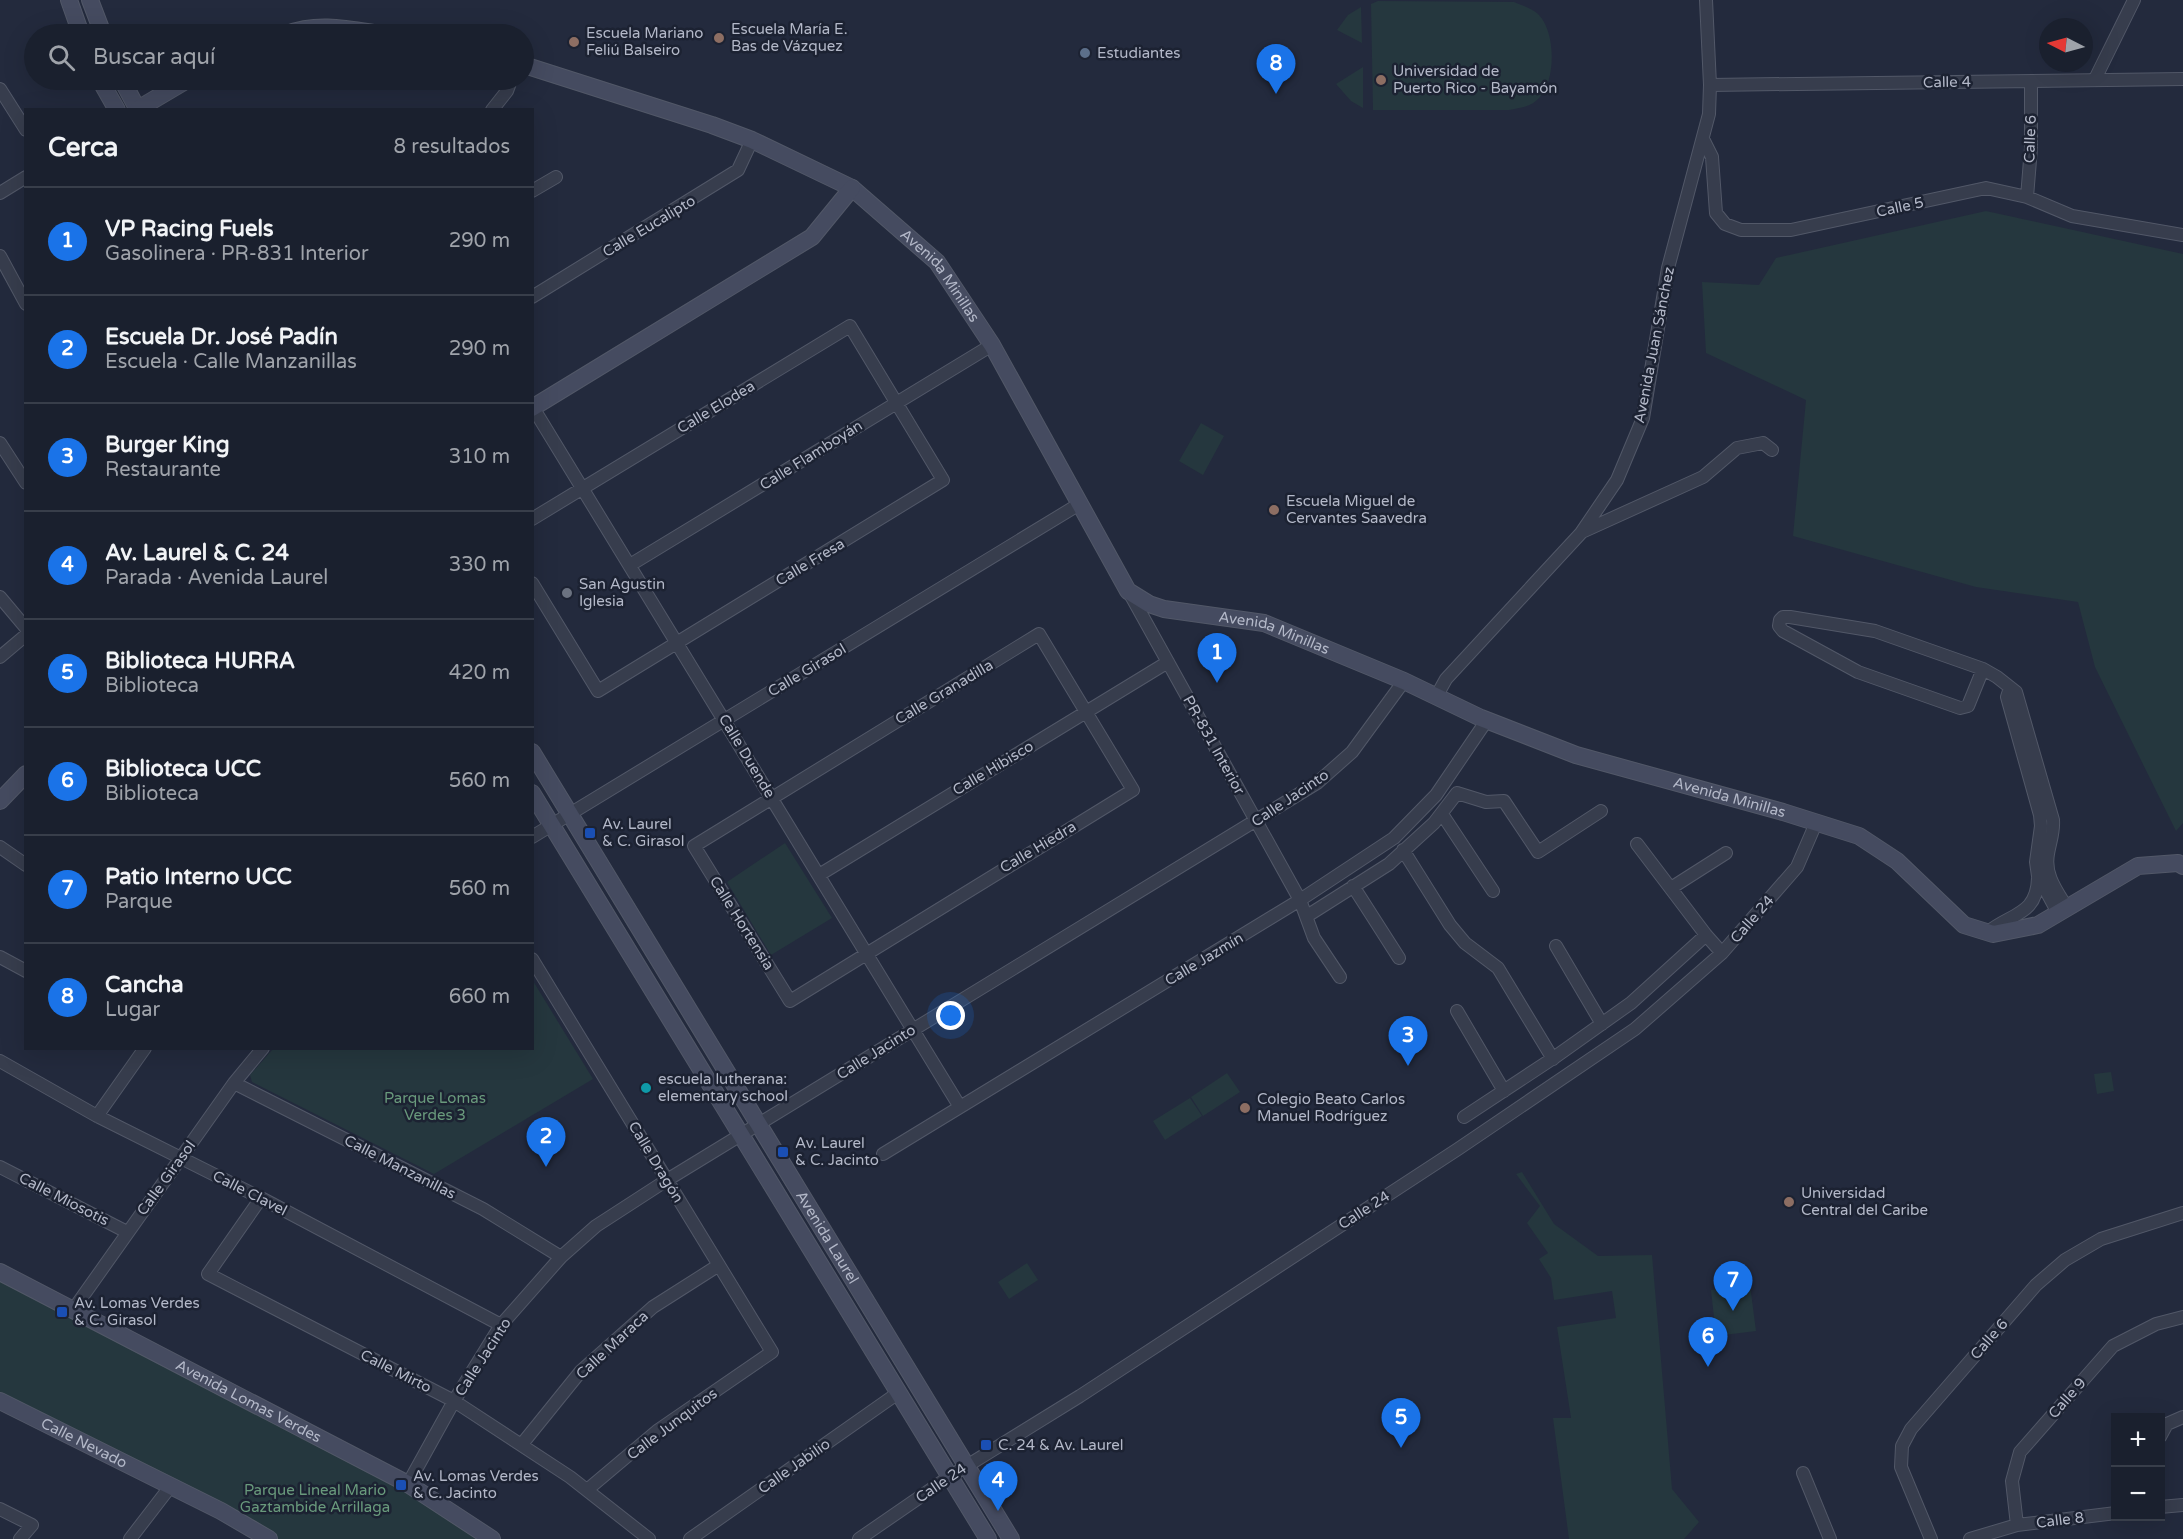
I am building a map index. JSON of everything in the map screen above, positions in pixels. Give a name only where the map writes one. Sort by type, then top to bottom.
[{"type":"street","points":[[90,0],[99,24]]},
{"type":"street","name":"Avenida Juan Sánchez","points":[[1436,697],[1446,679],[1581,533],[1617,480],[1643,418],[1668,268],[1709,114],[1706,0]]},
{"type":"street","points":[[2095,79],[2134,0]]},
{"type":"street","points":[[69,3],[77,24]]},
{"type":"street","name":"Avenida Minillas","points":[[534,68],[752,140],[852,188],[937,262],[992,345],[1128,591],[1149,604],[1164,609],[1264,622],[1404,681],[1487,720],[1576,755],[1783,812],[1859,836],[1897,861],[1964,925],[1993,934],[2038,925],[2138,866],[2178,863],[2183,866]]},
{"type":"street","name":"Calle 4","points":[[1710,85],[2183,79]]},
{"type":"street","name":"Calle 6","points":[[2027,197],[2031,148],[2031,81]]},
{"type":"street","points":[[0,89],[24,127]]},
{"type":"street","points":[[106,90],[116,108]]},
{"type":"street","points":[[128,90],[137,108]]},
{"type":"street","points":[[140,108],[170,90]]},
{"type":"street","points":[[494,108],[507,90]]},
{"type":"street","name":"Calle 5","points":[[1703,139],[1712,157],[1716,213],[1725,224],[1741,230],[1791,231],[1986,188],[2027,197],[2072,216],[2183,235]]},
{"type":"street","name":"Calle Eucalipto","points":[[534,296],[738,170],[752,140]]},
{"type":"street","points":[[534,191],[556,177]]},
{"type":"street","points":[[0,193],[24,178]]},
{"type":"street","points":[[534,406],[812,237],[852,188]]},
{"type":"street","points":[[0,256],[24,300]]},
{"type":"street","name":"Calle Elodea","points":[[534,518],[850,326],[897,402]]},
{"type":"street","name":"Calle Flamboyán","points":[[630,566],[992,345]]},
{"type":"street","name":"Calle Fresa","points":[[534,586],[598,691],[944,480],[897,402]]},
{"type":"street","name":"Calle Duende","points":[[534,409],[960,1107]]},
{"type":"street","points":[[0,443],[24,480]]},
{"type":"street","points":[[1581,533],[1703,477],[1737,448],[1763,443],[1772,450]]},
{"type":"street","name":"Calle Girasol","points":[[534,836],[1081,503]]},
{"type":"street","name":"PR-831 Interior","points":[[1128,591],[1300,900],[1314,938],[1340,977]]},
{"type":"street","points":[[0,597],[24,626]]},
{"type":"street","points":[[1983,669],[1973,698],[1968,706],[1960,708],[1858,672],[1783,631],[1779,626],[1780,620],[1790,616],[1875,631],[1983,669],[2016,692],[2053,820],[2047,867],[2063,910]]},
{"type":"street","points":[[1797,638],[1804,619]]},
{"type":"street","name":"Calle Granadilla","points":[[772,798],[1039,634],[1085,712]]},
{"type":"street","points":[[0,657],[24,637]]},
{"type":"street","name":"Calle Hibisco","points":[[819,875],[1168,662]]},
{"type":"street","name":"Calle Jacinto","points":[[408,1484],[454,1401],[501,1325],[561,1257],[596,1226],[667,1180],[1317,783],[1352,752],[1404,681]]},
{"type":"street","points":[[1988,932],[2027,909],[2035,899],[2038,876],[2036,862],[2041,821],[2007,697],[2010,688]]},
{"type":"street","name":"Calle Hiedra","points":[[866,952],[1133,790],[1085,712]]},
{"type":"street","name":"Calle Jazmín","points":[[883,1154],[1300,900],[1394,838],[1436,795],[1487,720]]},
{"type":"street","name":"Avenida Laurel","points":[[534,755],[1011,1539]]},
{"type":"street","points":[[0,801],[24,776]]},
{"type":"street","points":[[1307,916],[1389,864],[1442,814],[1457,794],[1486,802],[1504,801],[1538,852],[1601,811]]},
{"type":"street","name":"Avenida Laurel","points":[[534,796],[988,1539]]},
{"type":"street","name":"Calle Hortensia","points":[[772,798],[694,846],[790,1000],[866,952]]},
{"type":"street","points":[[1442,814],[1493,891]]},
{"type":"street","name":"Calle 24","points":[[859,1539],[967,1465],[1080,1396],[1472,1140],[1635,1029],[1722,953],[1797,867],[1816,823]]},
{"type":"street","points":[[1638,844],[1722,953]]},
{"type":"street","points":[[0,847],[24,864]]},
{"type":"street","points":[[1403,850],[1450,926],[1465,943],[1498,968],[1553,1059]]},
{"type":"street","points":[[1671,888],[1726,853]]},
{"type":"street","points":[[2038,876],[2063,910]]},
{"type":"street","points":[[1353,886],[1399,958]]},
{"type":"street","points":[[1464,1118],[1553,1059],[1631,1003],[1706,935]]},
{"type":"street","points":[[1556,946],[1602,1024]]},
{"type":"street","points":[[0,957],[24,971]]},
{"type":"street","name":"Calle Dragón","points":[[534,962],[772,1352],[759,1361]]},
{"type":"street","points":[[1457,1011],[1504,1091]]},
{"type":"street","points":[[97,1116],[144,1050]]},
{"type":"street","name":"Calle Girasol","points":[[73,1310],[234,1083],[262,1050]]},
{"type":"street","name":"Calle Clavel","points":[[0,1061],[97,1116],[261,1198],[501,1325]]},
{"type":"street","name":"Calle Manzanillas","points":[[234,1083],[483,1209],[561,1257]]},
{"type":"street","name":"Calle Miosotis","points":[[0,1167],[128,1232]]},
{"type":"street","name":"Calle Mirto","points":[[261,1198],[208,1274],[454,1401],[522,1444],[588,1490],[649,1539]]},
{"type":"street","name":"Calle 6","points":[[1931,1539],[1901,1467],[1902,1446],[1911,1429],[2036,1285],[2065,1260],[2101,1239],[2183,1213]]},
{"type":"street","name":"Calle Maraca","points":[[522,1444],[581,1371],[653,1307],[719,1265]]},
{"type":"street","name":"Avenida Lomas Verdes","points":[[0,1272],[408,1484],[492,1539]]},
{"type":"street","name":"Calle 9","points":[[2017,1526],[2012,1481],[2020,1452],[2113,1346],[2156,1324],[2183,1317]]},
{"type":"street","name":"Calle Junquitos","points":[[588,1490],[657,1431],[759,1361]]},
{"type":"street","name":"Calle Jabilio","points":[[690,1539],[898,1393]]},
{"type":"street","name":"Calle Nevado","points":[[2,1405],[221,1511],[269,1539]]},
{"type":"street","points":[[2165,1428],[2167,1424],[2183,1417]]},
{"type":"street","points":[[1803,1473],[1830,1539]]},
{"type":"street","points":[[130,1539],[170,1487]]},
{"type":"street","points":[[2165,1507],[2183,1505]]},
{"type":"street","points":[[0,1509],[32,1525],[20,1539]]},
{"type":"street","name":"Calle 8","points":[[1970,1539],[2017,1526],[2111,1514]]},
{"type":"green space","points":[[1378,1],[1514,2],[1530,9],[1539,15],[1549,33],[1552,57],[1549,80],[1545,90],[1539,98],[1525,107],[1509,110],[1373,110],[1371,4]]},
{"type":"green space","points":[[1361,7],[1362,43],[1337,30],[1348,15]]},
{"type":"green space","points":[[1363,67],[1363,108],[1351,101],[1336,84]]},
{"type":"green space","points":[[1986,211],[2183,254],[2183,823],[2176,831],[2095,667],[2078,602],[1976,587],[1793,536],[1806,400],[1706,353],[1702,282],[1759,285],[1776,258]]},
{"type":"green space","points":[[1201,423],[1224,436],[1203,475],[1179,461]]},
{"type":"green space","points":[[785,843],[832,918],[771,955],[727,882]]},
{"type":"green space","name":"Parque Lomas Verdes 3","points":[[534,983],[593,1079],[434,1174],[252,1082],[250,1075],[272,1050],[534,1050]]},
{"type":"green space","points":[[2111,1072],[2114,1091],[2097,1094],[2094,1074]]},
{"type":"green space","points":[[1227,1073],[1240,1092],[1203,1116],[1191,1097]]},
{"type":"green space","points":[[1190,1098],[1202,1116],[1165,1140],[1153,1121]]},
{"type":"green space","points":[[1522,1172],[1554,1224],[1598,1256],[1652,1255],[1672,1489],[1699,1522],[1684,1539],[1569,1539],[1553,1418],[1571,1418],[1557,1327],[1616,1318],[1612,1291],[1554,1300],[1551,1278],[1539,1259],[1548,1253],[1527,1223],[1540,1206],[1516,1174]]},
{"type":"green space","points":[[1027,1263],[1038,1280],[1009,1299],[998,1282]]},
{"type":"green space","name":"Parque Lineal Mario Gaztambide Arrillaga","points":[[0,1272],[492,1539],[269,1539],[0,1401]]},
{"type":"green space","points":[[1750,1285],[1756,1331],[1716,1336],[1711,1290]]},
{"type":"place","name":"Escuela María E. Bas de Vázquez","points":[[719,38]]},
{"type":"place","name":"Escuela Mariano Feliú Balseiro","points":[[574,42]]},
{"type":"place","name":"Estudiantes","points":[[1085,53]]},
{"type":"place","name":"Universidad de Puerto Rico - Bayamón","points":[[1381,80]]},
{"type":"place","name":"Cancha","points":[[1276,94]]},
{"type":"place","name":"Escuela Miguel de Cervantes Saavedra","points":[[1274,510]]},
{"type":"place","name":"San Agustin Iglesia","points":[[567,593]]},
{"type":"place","name":"VP Racing Fuels","points":[[1217,683]]},
{"type":"place","name":"Av. Laurel & C. Girasol","points":[[590,833]]},
{"type":"place","name":"Burger King","points":[[1408,1066]]},
{"type":"place","name":"escuela lutherana: elementary school","points":[[646,1088]]},
{"type":"place","name":"Colegio Beato Carlos Manuel Rodríguez","points":[[1245,1108]]},
{"type":"place","name":"Av. Laurel & C. Jacinto","points":[[783,1152]]},
{"type":"place","name":"Escuela Dr. José Padín","points":[[546,1167]]},
{"type":"place","name":"Universidad Central del Caribe","points":[[1789,1202]]},
{"type":"place","name":"Patio Interno UCC","points":[[1733,1311]]},
{"type":"place","name":"Av. Lomas Verdes & C. Girasol","points":[[62,1312]]},
{"type":"place","name":"Biblioteca UCC","points":[[1708,1367]]},
{"type":"place","name":"C. 24 & Av. Laurel","points":[[986,1445]]},
{"type":"place","name":"Biblioteca HURRA","points":[[1401,1448]]},
{"type":"place","name":"Av. Lomas Verdes & C. Jacinto","points":[[401,1485]]},
{"type":"place","name":"Av. Laurel & C. 24","points":[[998,1511]]}]
